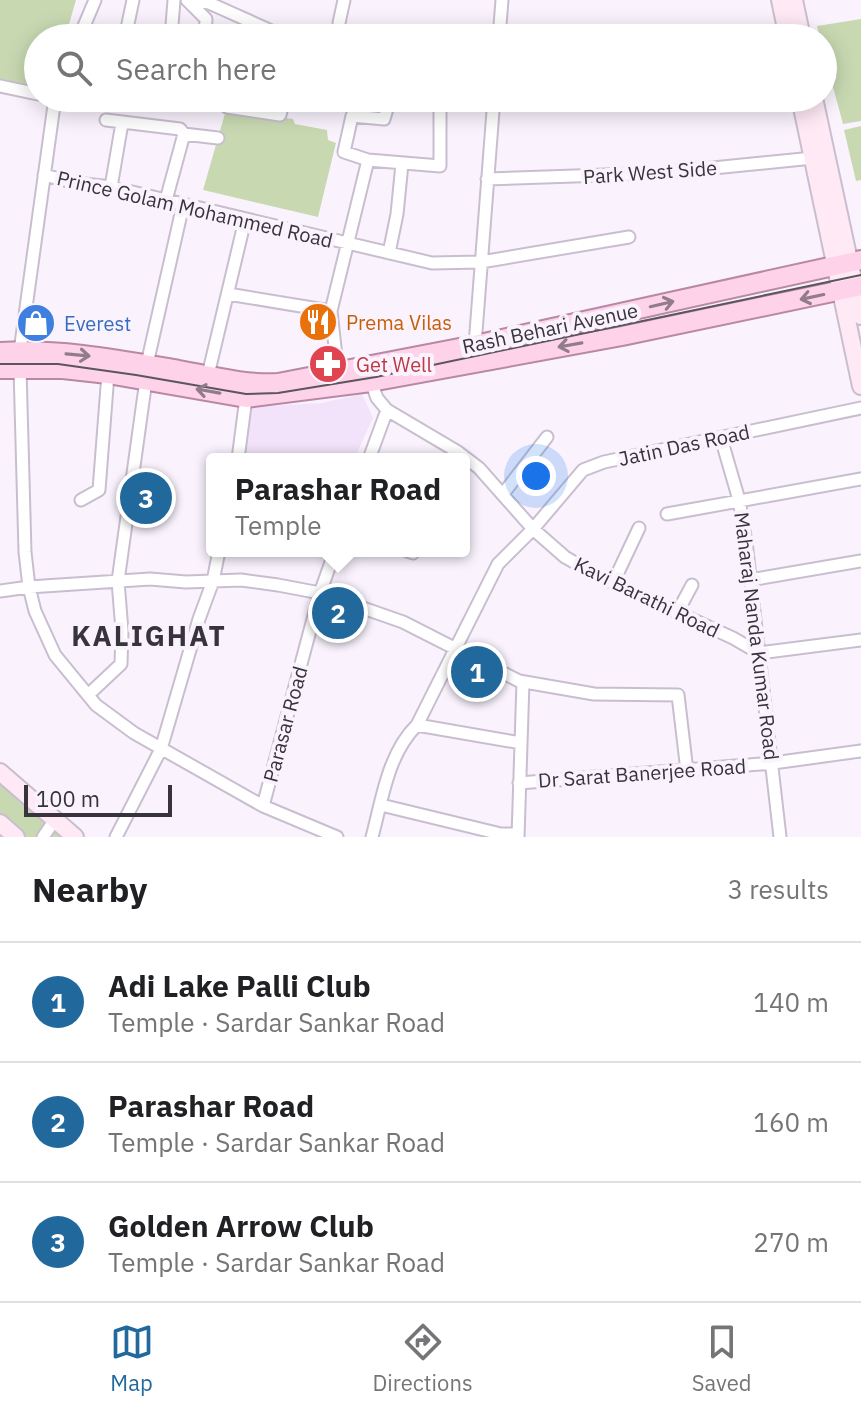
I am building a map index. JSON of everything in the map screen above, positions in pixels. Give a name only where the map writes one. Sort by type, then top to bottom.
[{"type":"main road","points":[[780,0],[785,24]]},
{"type":"main road","points":[[794,0],[799,24]]},
{"type":"main road","points":[[803,112],[813,158],[848,263]]},
{"type":"main road","points":[[817,112],[848,263],[861,386]]},
{"type":"main road","name":"Rash Behari Avenue","points":[[368,375],[475,345],[848,263]]},
{"type":"main road","points":[[852,288],[861,316]]},
{"type":"main road","name":"Rash Behari Avenue","points":[[0,369],[20,359],[84,355],[246,398],[368,375],[622,336],[852,288]]},
{"type":"main road","points":[[617,314],[622,336]]},
{"type":"main road","name":"Rash Behari Avenue","points":[[0,352],[20,359],[108,374],[208,375],[261,384],[339,380]]},
{"type":"main road","points":[[0,772],[75,837]]},
{"type":"main road","points":[[0,823],[16,837]]},
{"type":"street","points":[[85,24],[95,0]]},
{"type":"street","points":[[128,24],[133,0]]},
{"type":"street","points":[[172,24],[174,0]]},
{"type":"street","points":[[187,0],[206,19],[206,24]]},
{"type":"street","points":[[194,0],[209,3],[256,24]]},
{"type":"street","points":[[339,23],[344,0]]},
{"type":"street","points":[[500,24],[502,0]]},
{"type":"street","points":[[0,86],[24,91]]},
{"type":"street","points":[[53,112],[20,359],[25,552],[29,587],[46,638],[55,655],[113,720],[263,806],[337,837]]},
{"type":"street","points":[[260,112],[280,115],[281,112]]},
{"type":"street","points":[[386,112],[384,119],[352,116],[344,152],[368,160],[440,166],[440,112]]},
{"type":"street","points":[[475,345],[493,112]]},
{"type":"street","points":[[106,120],[180,129],[184,134],[218,138]]},
{"type":"street","points":[[111,187],[122,123]]},
{"type":"street","points":[[166,200],[184,134]]},
{"type":"street","name":"Park West Side","points":[[487,179],[663,173],[813,158]]},
{"type":"street","points":[[339,380],[331,311],[368,160]]},
{"type":"street","points":[[402,164],[389,253],[432,263],[481,262],[629,237]]},
{"type":"street","name":"Prince Golam Mohammed Road","points":[[44,175],[111,187],[389,253]]},
{"type":"street","points":[[88,695],[121,664],[118,581],[146,372],[183,205]]},
{"type":"street","points":[[208,375],[245,220]]},
{"type":"street","points":[[228,294],[331,311]]},
{"type":"street","points":[[81,500],[99,490],[108,374]]},
{"type":"street","name":"Kavi Barathi Road","points":[[368,375],[377,398],[387,410],[459,453]]},
{"type":"street","points":[[239,453],[246,398]]},
{"type":"street","name":"Jatin Das Road","points":[[372,837],[396,754],[417,725],[498,564],[533,529],[583,470],[604,462],[861,408]]},
{"type":"street","points":[[371,453],[387,410]]},
{"type":"street","points":[[503,494],[547,437]]},
{"type":"street","name":"Maharaj Nanda Kumar Road","points":[[721,438],[739,500],[780,837]]},
{"type":"street","name":"Kavi Barathi Road","points":[[470,461],[533,529],[565,557],[759,653]]},
{"type":"street","points":[[667,514],[861,479]]},
{"type":"street","points":[[613,583],[639,528]]},
{"type":"street","points":[[116,837],[161,749],[218,557]]},
{"type":"street","name":"Parasar Road","points":[[263,806],[320,593],[333,557]]},
{"type":"street","points":[[750,580],[861,561]]},
{"type":"street","points":[[0,591],[118,581],[241,580],[320,593],[403,622],[523,682],[594,694],[678,695],[687,771]]},
{"type":"street","points":[[677,613],[692,585]]},
{"type":"street","points":[[759,653],[861,640]]},
{"type":"street","points":[[381,805],[465,832],[518,836],[523,682]]},
{"type":"street","points":[[417,725],[521,743]]},
{"type":"street","name":"Dr Sarat Banerjee Road","points":[[519,783],[773,763],[861,751]]},
{"type":"street","points":[[43,837],[54,821]]},
{"type":"shaded area","points":[[362,394],[373,418],[357,453],[241,453],[247,407],[322,403]]},
{"type":"green space","points":[[0,0],[76,0],[69,24],[24,24],[24,95],[0,90]]},
{"type":"green space","points":[[861,19],[861,121],[843,124],[837,102],[837,24],[830,24]]},
{"type":"green space","points":[[225,112],[293,119],[295,124],[327,130],[328,140],[336,143],[318,217],[203,190]]},
{"type":"green space","points":[[861,126],[861,180],[856,181],[844,130]]},
{"type":"green space","points":[[0,776],[75,837],[21,837],[0,818]]},
{"type":"tram line","points":[[0,364],[58,364],[246,394],[278,393],[376,377],[861,275]]},
{"type":"place","name":"Prema Vilas","points":[[318,322]]},
{"type":"place","name":"Everest","points":[[36,323]]},
{"type":"place","name":"Get Well","points":[[328,364]]},
{"type":"place","name":"Golden Arrow Club","points":[[146,498]]},
{"type":"place","name":"Parashar Road","points":[[338,613]]},
{"type":"place","name":"Adi Lake Palli Club","points":[[477,672]]},
{"type":"district","name":"KALIGHAT","points":[[149,635]]}]
